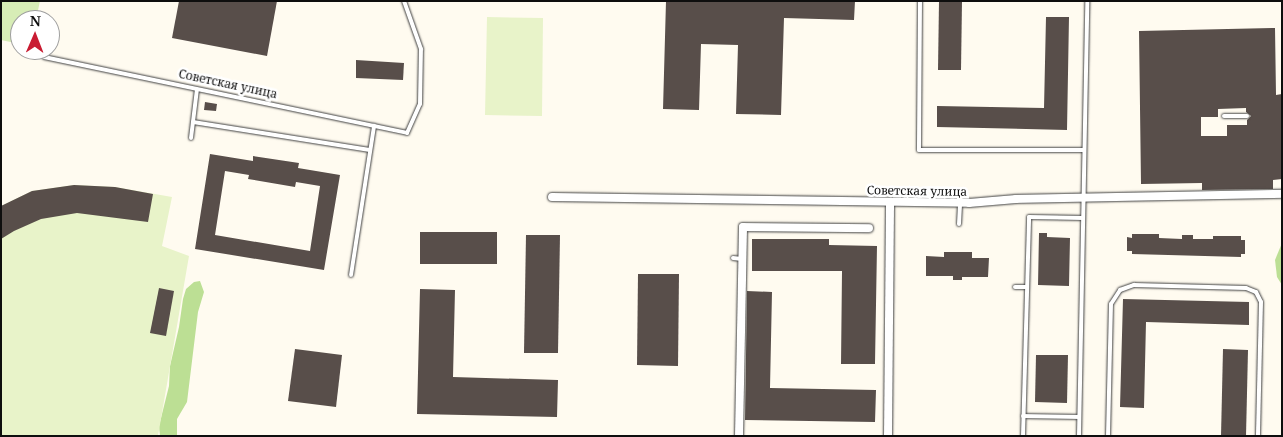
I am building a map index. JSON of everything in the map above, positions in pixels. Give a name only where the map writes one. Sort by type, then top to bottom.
[{"type":"street","name":"Советская улица","points":[[552,197],[960,203],[1016,198],[1282,194]]},
{"type":"street","points":[[888,436],[890,202]]},
{"type":"street","points":[[739,436],[743,227],[869,228]]},
{"type":"lane","name":"Советская улица","points":[[58,60],[407,133],[420,104],[421,49],[404,1]]},
{"type":"lane","points":[[920,1],[918,150],[1084,150]]},
{"type":"lane","points":[[1079,436],[1088,1]]},
{"type":"lane","points":[[191,138],[197,89]]},
{"type":"lane","points":[[1224,116],[1246,116]]},
{"type":"lane","points":[[193,122],[370,150]]},
{"type":"lane","points":[[351,275],[374,126]]},
{"type":"lane","points":[[959,224],[960,203]]},
{"type":"lane","points":[[1023,436],[1029,217],[1083,218]]},
{"type":"lane","points":[[733,258],[742,259]]},
{"type":"lane","points":[[1108,436],[1111,304],[1120,290],[1134,285],[1246,288],[1256,292],[1261,302],[1258,436]]},
{"type":"lane","points":[[1015,287],[1027,288]]},
{"type":"lane","points":[[1023,416],[1079,417]]},
{"type":"green space","points":[[1,1],[40,1],[38,10],[10,10],[10,42],[1,40]]},
{"type":"green space","points":[[487,17],[543,18],[542,116],[485,115]]},
{"type":"green space","points":[[74,185],[115,187],[172,197],[162,246],[189,256],[158,436],[1,436],[1,206],[32,191]]},
{"type":"green space","points":[[1282,243],[1282,285],[1277,277],[1275,260]]},
{"type":"green space","points":[[200,281],[204,292],[198,312],[187,402],[177,419],[177,436],[160,436],[159,426],[169,386],[170,366],[183,299],[186,289],[194,282]]},
{"type":"building","points":[[179,1],[277,1],[267,56],[172,38]]},
{"type":"building","points":[[666,1],[855,1],[854,20],[784,18],[781,115],[736,114],[738,45],[701,44],[699,110],[663,109]]},
{"type":"building","points":[[939,1],[962,1],[961,70],[938,70]]},
{"type":"building","points":[[1046,17],[1069,17],[1067,130],[937,127],[937,106],[1044,108]]},
{"type":"building","points":[[1275,28],[1276,95],[1282,94],[1282,179],[1273,180],[1273,189],[1202,190],[1202,183],[1141,184],[1139,31]],"holes":[[[1246,108],[1246,112],[1251,116],[1247,120],[1247,125],[1227,125],[1227,136],[1201,136],[1201,117],[1218,117],[1218,109]]]},
{"type":"building","points":[[356,60],[404,63],[403,80],[356,78]]},
{"type":"building","points":[[205,102],[217,104],[216,111],[204,110]]},
{"type":"building","points":[[210,154],[253,161],[253,156],[299,163],[298,168],[340,175],[324,270],[195,249]],"holes":[[[225,171],[249,175],[248,179],[295,187],[296,182],[320,186],[310,251],[215,235]]]},
{"type":"building","points":[[74,185],[115,187],[153,194],[148,222],[77,213],[41,219],[1,239],[1,206],[32,191]]},
{"type":"building","points":[[420,232],[497,232],[497,264],[420,264]]},
{"type":"building","points":[[1039,233],[1047,233],[1047,237],[1070,238],[1069,286],[1038,285]]},
{"type":"building","points":[[1132,234],[1159,234],[1159,238],[1182,239],[1182,235],[1193,235],[1193,239],[1213,239],[1213,236],[1241,236],[1241,240],[1245,240],[1245,254],[1241,254],[1241,257],[1132,254],[1132,251],[1127,251],[1127,237],[1132,238]]},
{"type":"building","points":[[526,235],[560,235],[558,353],[524,353]]},
{"type":"building","points":[[752,239],[829,239],[829,245],[877,246],[875,364],[841,364],[842,271],[752,271]]},
{"type":"building","points":[[944,252],[972,252],[972,258],[989,258],[988,277],[962,277],[962,280],[953,280],[953,276],[926,276],[926,256],[944,257]]},
{"type":"building","points":[[638,274],[679,274],[678,366],[637,365]]},
{"type":"building","points":[[159,288],[174,291],[166,336],[150,333]]},
{"type":"building","points":[[420,289],[455,290],[453,377],[558,380],[557,417],[417,414]]},
{"type":"building","points":[[747,291],[772,292],[770,388],[876,390],[875,422],[745,420]]},
{"type":"building","points":[[1123,299],[1249,302],[1249,325],[1146,322],[1144,408],[1120,407]]},
{"type":"building","points":[[295,349],[342,355],[336,407],[288,401]]},
{"type":"building","points":[[1223,349],[1248,350],[1246,436],[1221,436]]},
{"type":"building","points":[[1036,355],[1068,355],[1067,403],[1035,402]]}]
